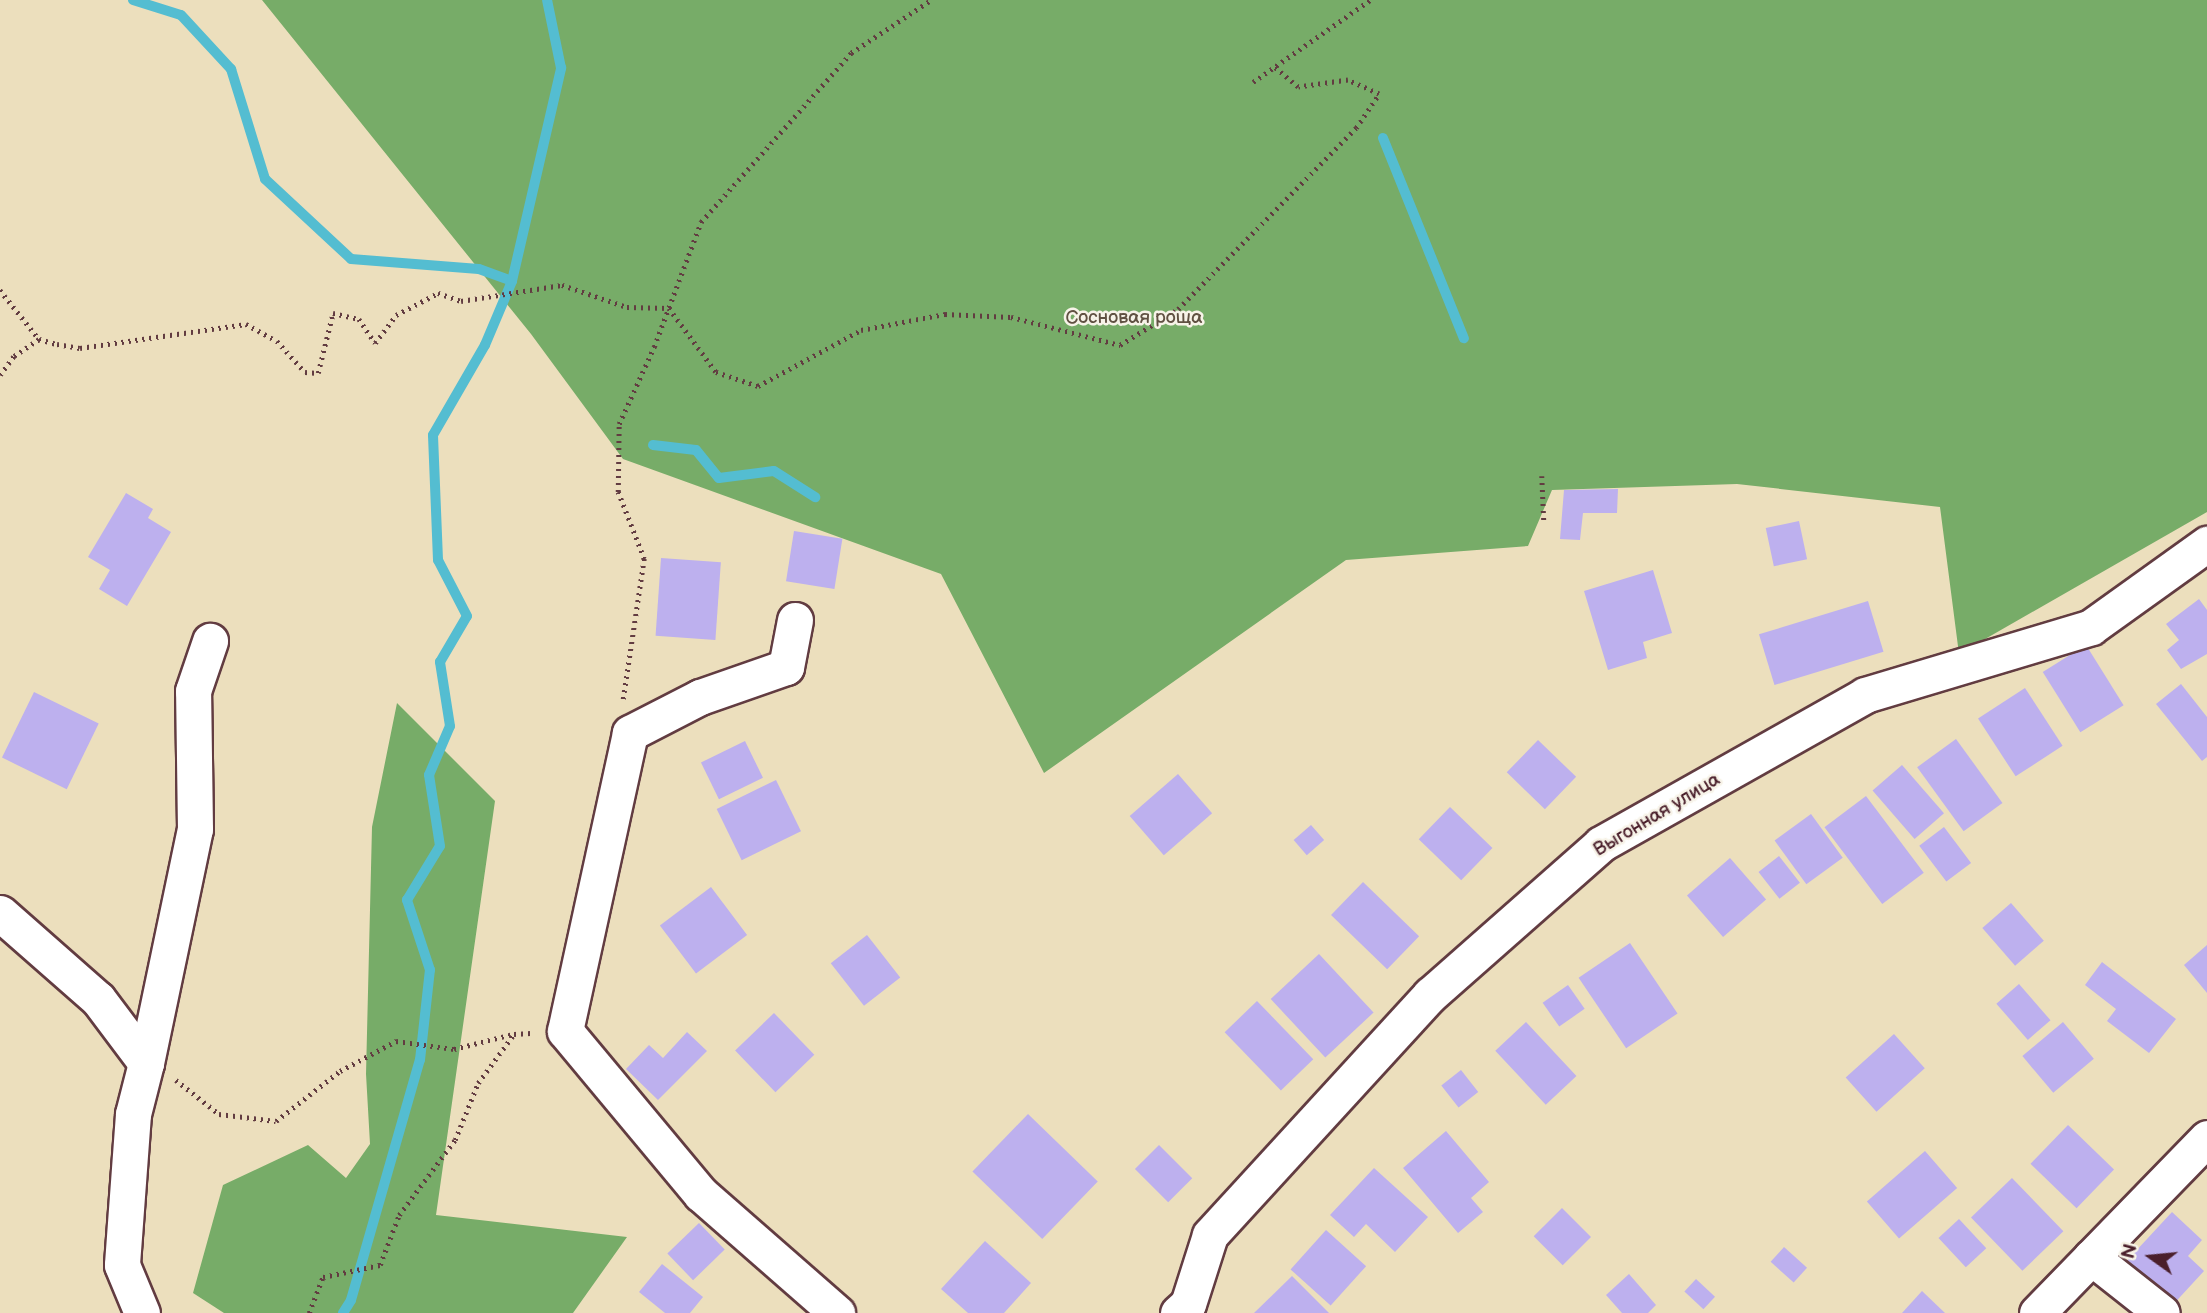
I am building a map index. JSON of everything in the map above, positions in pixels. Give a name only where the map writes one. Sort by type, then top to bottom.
[{"type":"street","name":"Выгонная улица","points":[[1187,1310],[1210,1235],[1430,995],[1601,844],[1865,695],[2091,626],[2207,544]]},
{"type":"street","points":[[795,620],[786,667],[699,697],[630,733],[565,1031],[701,1194],[837,1313]]},
{"type":"street","points":[[142,1313],[122,1265],[133,1114],[195,829],[193,691],[210,641]]},
{"type":"street","points":[[0,913],[98,999],[146,1063]]},
{"type":"street","points":[[2037,1313],[2207,1138]]},
{"type":"street","points":[[2091,1257],[2162,1313]]},
{"type":"path","points":[[630,733],[619,719],[644,559],[618,492],[619,424],[669,308],[701,222],[850,53],[930,0]]},
{"type":"path","points":[[1253,82],[1370,0]]},
{"type":"path","points":[[669,308],[716,372],[758,386],[861,330],[945,314],[1011,317],[1120,345],[1178,309],[1356,128],[1379,94],[1348,80],[1298,87],[1274,67]]},
{"type":"path","points":[[0,290],[40,339],[80,348],[246,324],[277,341],[305,372],[318,373],[333,313],[359,319],[375,343],[396,315],[438,293],[461,301],[562,285],[627,307],[669,308]]},
{"type":"path","points":[[0,375],[14,356],[40,339]]},
{"type":"path","points":[[1542,475],[1544,522]]},
{"type":"path","points":[[146,1063],[174,1078],[219,1114],[276,1121],[340,1071],[396,1041],[454,1049],[514,1034],[565,1031]]},
{"type":"path","points":[[309,1313],[323,1277],[380,1265],[399,1215],[455,1140],[478,1083],[514,1034]]},
{"type":"green space","name":"Сосновая роща","points":[[262,0],[2207,0],[2207,512],[1959,654],[1940,507],[1737,484],[1552,490],[1528,546],[1346,560],[1044,773],[941,574],[623,459],[531,334]]},
{"type":"green space","points":[[397,703],[495,801],[436,1215],[627,1237],[573,1313],[224,1313],[193,1293],[223,1185],[308,1145],[346,1178],[370,1144],[366,1074],[372,827]]},
{"type":"building","points":[[1618,489],[1617,513],[1583,513],[1580,540],[1560,539],[1564,490]]},
{"type":"building","points":[[126,493],[153,509],[148,518],[171,532],[127,606],[99,589],[110,570],[88,557]]},
{"type":"building","points":[[1799,521],[1807,559],[1774,566],[1766,528]]},
{"type":"building","points":[[794,531],[842,539],[834,589],[786,581]]},
{"type":"building","points":[[661,558],[721,562],[715,640],[656,636]]},
{"type":"building","points":[[1653,570],[1672,633],[1643,642],[1647,658],[1608,670],[1584,591]]},
{"type":"building","points":[[2199,599],[2207,610],[2207,654],[2181,669],[2167,650],[2179,640],[2166,624]]},
{"type":"building","points":[[1868,601],[1883,652],[1774,685],[1759,634]]},
{"type":"building","points":[[2086,645],[2124,705],[2080,732],[2043,672]]},
{"type":"building","points":[[2181,684],[2207,717],[2207,757],[2202,761],[2156,704]]},
{"type":"building","points":[[2025,688],[2063,746],[2016,776],[1978,718]]},
{"type":"building","points":[[34,692],[99,724],[67,789],[2,758]]},
{"type":"building","points":[[1956,739],[2002,803],[1964,831],[1917,767]]},
{"type":"building","points":[[1538,740],[1576,777],[1545,809],[1507,772]]},
{"type":"building","points":[[745,741],[763,778],[719,799],[701,762]]},
{"type":"building","points":[[1902,765],[1944,813],[1915,839],[1873,791]]},
{"type":"building","points":[[1178,774],[1212,813],[1164,855],[1130,816]]},
{"type":"building","points":[[776,780],[801,831],[742,860],[717,809]]},
{"type":"building","points":[[1866,796],[1924,873],[1882,904],[1824,827]]},
{"type":"building","points":[[1450,807],[1492,848],[1461,880],[1419,839]]},
{"type":"building","points":[[1811,814],[1843,858],[1806,884],[1775,840]]},
{"type":"building","points":[[1311,825],[1324,840],[1307,855],[1294,840]]},
{"type":"building","points":[[1944,827],[1971,863],[1946,882],[1919,846]]},
{"type":"building","points":[[1779,856],[1800,883],[1779,899],[1759,872]]},
{"type":"building","points":[[1730,858],[1766,900],[1723,937],[1687,895]]},
{"type":"building","points":[[1363,882],[1419,936],[1387,969],[1331,915]]},
{"type":"building","points":[[711,887],[747,935],[696,973],[660,926]]},
{"type":"building","points":[[2011,903],[2044,941],[2015,966],[1982,928]]},
{"type":"building","points":[[867,935],[900,978],[864,1006],[831,963]]},
{"type":"building","points":[[1630,943],[1678,1013],[1626,1048],[1579,978]]},
{"type":"building","points":[[2207,945],[2207,993],[2184,965]]},
{"type":"building","points":[[1319,954],[1374,1013],[1325,1058],[1271,999]]},
{"type":"building","points":[[2102,962],[2176,1019],[2149,1053],[2107,1021],[2116,1009],[2085,985]]},
{"type":"building","points":[[2019,984],[2050,1020],[2028,1040],[1996,1004]]},
{"type":"building","points":[[1568,985],[1585,1009],[1559,1027],[1543,1003]]},
{"type":"building","points":[[1257,1001],[1313,1059],[1281,1091],[1225,1032]]},
{"type":"building","points":[[774,1013],[814,1055],[775,1092],[735,1051]]},
{"type":"building","points":[[1526,1022],[1576,1076],[1546,1105],[1495,1051]]},
{"type":"building","points":[[2063,1022],[2094,1059],[2053,1093],[2022,1056]]},
{"type":"building","points":[[687,1032],[707,1051],[658,1100],[626,1069],[649,1045],[663,1058]]},
{"type":"building","points":[[1894,1034],[1925,1068],[1876,1112],[1846,1077]]},
{"type":"building","points":[[1461,1070],[1478,1092],[1459,1107],[1441,1085]]},
{"type":"building","points":[[1028,1114],[1098,1181],[1042,1239],[972,1172]]},
{"type":"building","points":[[2068,1125],[2114,1169],[2077,1208],[2030,1164]]},
{"type":"building","points":[[1446,1131],[1489,1182],[1471,1198],[1483,1212],[1458,1233],[1403,1168]]},
{"type":"building","points":[[1159,1145],[1192,1178],[1168,1202],[1135,1169]]},
{"type":"building","points":[[1925,1151],[1957,1188],[1899,1238],[1867,1202]]},
{"type":"building","points":[[1374,1168],[1428,1217],[1395,1252],[1366,1224],[1354,1237],[1330,1215]]},
{"type":"building","points":[[2012,1178],[2063,1231],[2022,1271],[1971,1218]]},
{"type":"building","points":[[1562,1208],[1591,1237],[1563,1265],[1534,1236]]},
{"type":"building","points":[[2172,1212],[2202,1240],[2188,1256],[2204,1271],[2169,1309],[2122,1266]]},
{"type":"building","points":[[1959,1219],[1986,1248],[1966,1267],[1939,1238]]},
{"type":"building","points":[[699,1223],[725,1250],[693,1280],[667,1254]]},
{"type":"building","points":[[1326,1230],[1366,1266],[1331,1306],[1291,1269]]},
{"type":"building","points":[[985,1241],[1031,1283],[1004,1313],[968,1313],[941,1289]]},
{"type":"building","points":[[1784,1247],[1807,1268],[1794,1283],[1771,1262]]},
{"type":"building","points":[[662,1264],[703,1297],[690,1313],[665,1313],[639,1292]]},
{"type":"building","points":[[1629,1274],[1656,1305],[1648,1313],[1622,1313],[1606,1295]]},
{"type":"building","points":[[1292,1276],[1329,1313],[1254,1313]]},
{"type":"building","points":[[1696,1279],[1715,1297],[1703,1309],[1684,1291]]},
{"type":"building","points":[[1922,1291],[1945,1313],[1902,1313]]},
{"type":"waterway","points":[[133,0],[181,15],[231,69],[265,179],[351,259],[479,269],[512,281]]},
{"type":"waterway","points":[[343,1313],[351,1300],[420,1060],[430,970],[407,900],[440,846],[429,775],[450,726],[440,662],[467,616],[438,560],[433,435],[485,345],[512,281],[561,68],[547,0]]},
{"type":"waterway","points":[[1383,138],[1464,338]]},
{"type":"waterway","points":[[653,445],[696,450],[719,478],[774,471],[815,497]]}]
